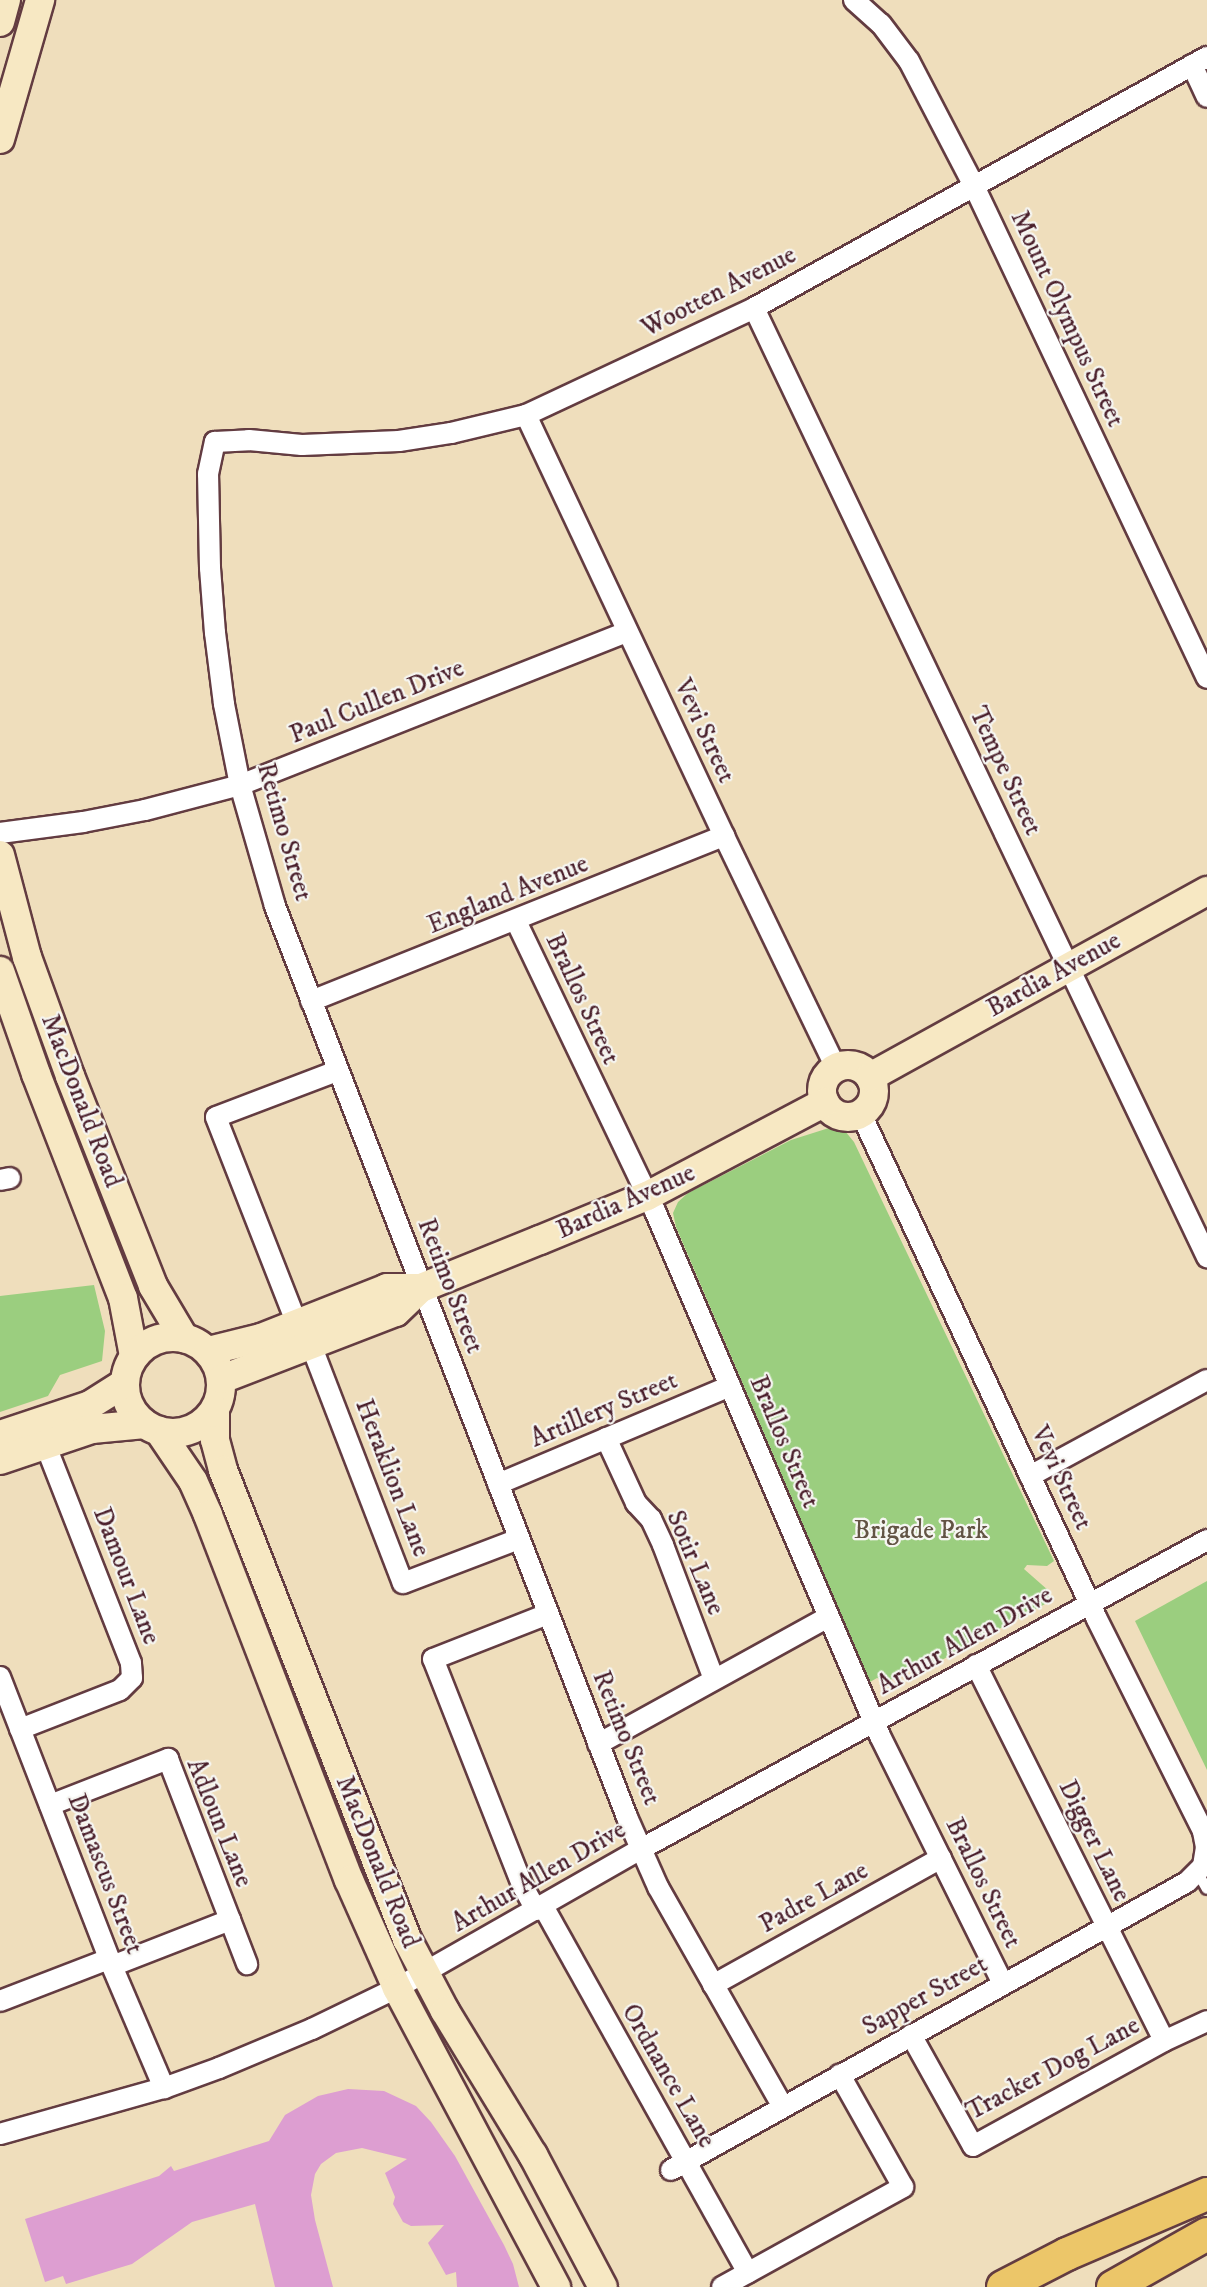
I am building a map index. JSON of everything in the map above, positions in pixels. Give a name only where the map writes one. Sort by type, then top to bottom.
[{"type":"main road","points":[[1003,2287],[1067,2254],[1207,2194]]},
{"type":"main road","points":[[1113,2287],[1207,2234]]},
{"type":"street","points":[[0,22],[6,0]]},
{"type":"street","points":[[0,139],[40,0]]},
{"type":"street","name":"Mount Olympus Street","points":[[854,0],[882,24],[909,61],[974,186],[1207,678]]},
{"type":"street","points":[[1199,61],[1207,97]]},
{"type":"street","name":"Wootten Avenue","points":[[215,442],[249,440],[302,445],[399,441],[451,433],[526,415],[754,308],[1199,61]]},
{"type":"street","name":"Tempe Street","points":[[754,308],[1207,1257]]},
{"type":"street","name":"Vevi Street","points":[[526,415],[724,836],[837,1068]]},
{"type":"street","name":"Retimo Street","points":[[215,442],[208,474],[210,568],[223,692],[240,785],[275,906],[598,1744],[641,1849],[658,1887],[783,2107]]},
{"type":"street","name":"Paul Cullen Drive","points":[[0,833],[135,812],[240,785],[627,632]]},
{"type":"street","name":"England Avenue","points":[[310,1001],[516,921],[724,836]]},
{"type":"street","name":"MacDonald Road","points":[[0,855],[27,957],[70,1076],[153,1286],[196,1345]]},
{"type":"street","name":"Bardia Avenue","points":[[870,1077],[1207,891]]},
{"type":"street","name":"Brallos Street","points":[[516,921],[647,1196],[874,1721],[1003,1984]]},
{"type":"street","name":"MacDonald Road","points":[[0,971],[36,1074],[123,1298],[130,1370]]},
{"type":"street","points":[[859,1067],[874,1084],[872,1101],[861,1114],[853,1117],[836,1114],[825,1102],[822,1094],[825,1079],[837,1068],[859,1067]]},
{"type":"street","name":"Heraklion Lane","points":[[337,1071],[216,1117],[403,1583],[519,1539]]},
{"type":"street","name":"Bardia Avenue","points":[[222,1379],[387,1288],[422,1288],[647,1196],[825,1102]]},
{"type":"street","name":"Vevi Street","points":[[861,1114],[1030,1476],[1203,1831],[1206,1847],[1203,1876]]},
{"type":"street","name":"Bardia Avenue","points":[[196,1345],[304,1334]]},
{"type":"street","points":[[0,1435],[90,1405],[130,1370],[156,1340],[196,1345],[217,1365],[222,1379],[221,1395],[215,1410],[204,1422],[191,1430],[175,1433],[152,1428],[92,1429],[0,1460]]},
{"type":"street","points":[[130,1370],[127,1398],[134,1413],[152,1428]]},
{"type":"street","points":[[1030,1476],[1207,1380]]},
{"type":"street","name":"Artillery Street","points":[[498,1484],[730,1386]]},
{"type":"street","name":"MacDonald Road","points":[[215,1410],[215,1440],[223,1470],[407,1939],[424,1974],[533,2155],[603,2287]]},
{"type":"street","name":"MacDonald Road","points":[[152,1428],[189,1473],[208,1515],[349,1880],[397,1988],[556,2287]]},
{"type":"street","name":"Sotir Lane","points":[[606,1438],[636,1503],[651,1520],[663,1545],[714,1679]]},
{"type":"street","name":"Damour Lane","points":[[20,1729],[120,1690],[132,1678],[131,1664],[46,1446]]},
{"type":"street","name":"Arthur Allen Drive","points":[[0,2134],[164,2088],[312,2029],[397,1988],[641,1849],[1207,1540]]},
{"type":"street","name":"Ordnance Lane","points":[[548,1614],[433,1659],[523,1887],[539,1908],[678,2166],[748,2273]]},
{"type":"street","points":[[598,1744],[828,1617]]},
{"type":"street","name":"Digger Lane","points":[[976,1665],[1164,2041]]},
{"type":"street","name":"Damascus Street","points":[[0,1677],[110,1962],[164,2088]]},
{"type":"street","name":"Adloun Lane","points":[[50,1805],[168,1759],[247,1964]]},
{"type":"street","name":"Padre Lane","points":[[713,1985],[941,1858]]},
{"type":"street","name":"Sapper Street","points":[[678,2166],[1187,1882],[1203,1876]]},
{"type":"street","name":"Adloun Lane","points":[[0,2001],[230,1920]]},
{"type":"street","name":"Tracker Dog Lane","points":[[911,2035],[973,2146],[1164,2041],[1207,2021]]},
{"type":"street","points":[[722,2287],[903,2187],[840,2075]]},
{"type":"green space","name":"Brigade Park","points":[[832,1127],[845,1131],[854,1142],[1054,1561],[1047,1566],[1027,1565],[1024,1569],[1049,1591],[1050,1597],[1047,1603],[927,1668],[912,1668],[889,1681],[877,1678],[870,1682],[676,1227],[673,1213],[678,1202],[688,1193],[791,1140]]},
{"type":"green space","points":[[94,1285],[105,1331],[102,1361],[60,1375],[48,1396],[0,1412],[0,1296]]},
{"type":"green space","points":[[1207,1581],[1207,1770],[1135,1621]]},
{"type":"building","points":[[348,2089],[384,2091],[416,2106],[431,2122],[455,2156],[504,2245],[513,2264],[519,2287],[457,2287],[456,2272],[446,2275],[428,2243],[444,2225],[411,2226],[403,2222],[393,2204],[395,2197],[385,2173],[407,2159],[362,2148],[336,2153],[321,2164],[315,2174],[311,2195],[315,2220],[333,2287],[275,2287],[255,2204],[192,2222],[132,2264],[66,2284],[63,2276],[45,2282],[25,2219],[159,2176],[171,2166],[174,2171],[269,2141],[285,2115],[318,2096]]}]
